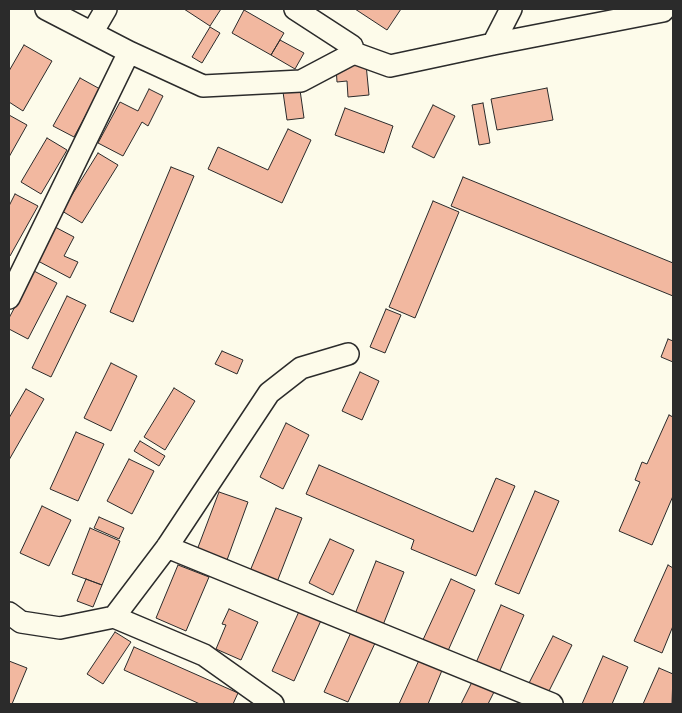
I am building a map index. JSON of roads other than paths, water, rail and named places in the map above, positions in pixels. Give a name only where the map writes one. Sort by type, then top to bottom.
[{"type":"street","points":[[46,9],[129,52],[203,86],[301,80],[354,53],[390,66],[663,10]]},
{"type":"street","points":[[92,33],[106,9]]},
{"type":"street","points":[[295,9],[352,46],[354,53]]},
{"type":"street","points":[[493,44],[511,9]]},
{"type":"street","points":[[9,298],[129,52]]},
{"type":"street","points":[[114,617],[167,547],[269,393],[301,368],[348,354]]},
{"type":"street","points":[[167,547],[552,704]]},
{"type":"street","points":[[9,613],[21,622],[60,628],[114,617],[204,655],[273,704]]}]
